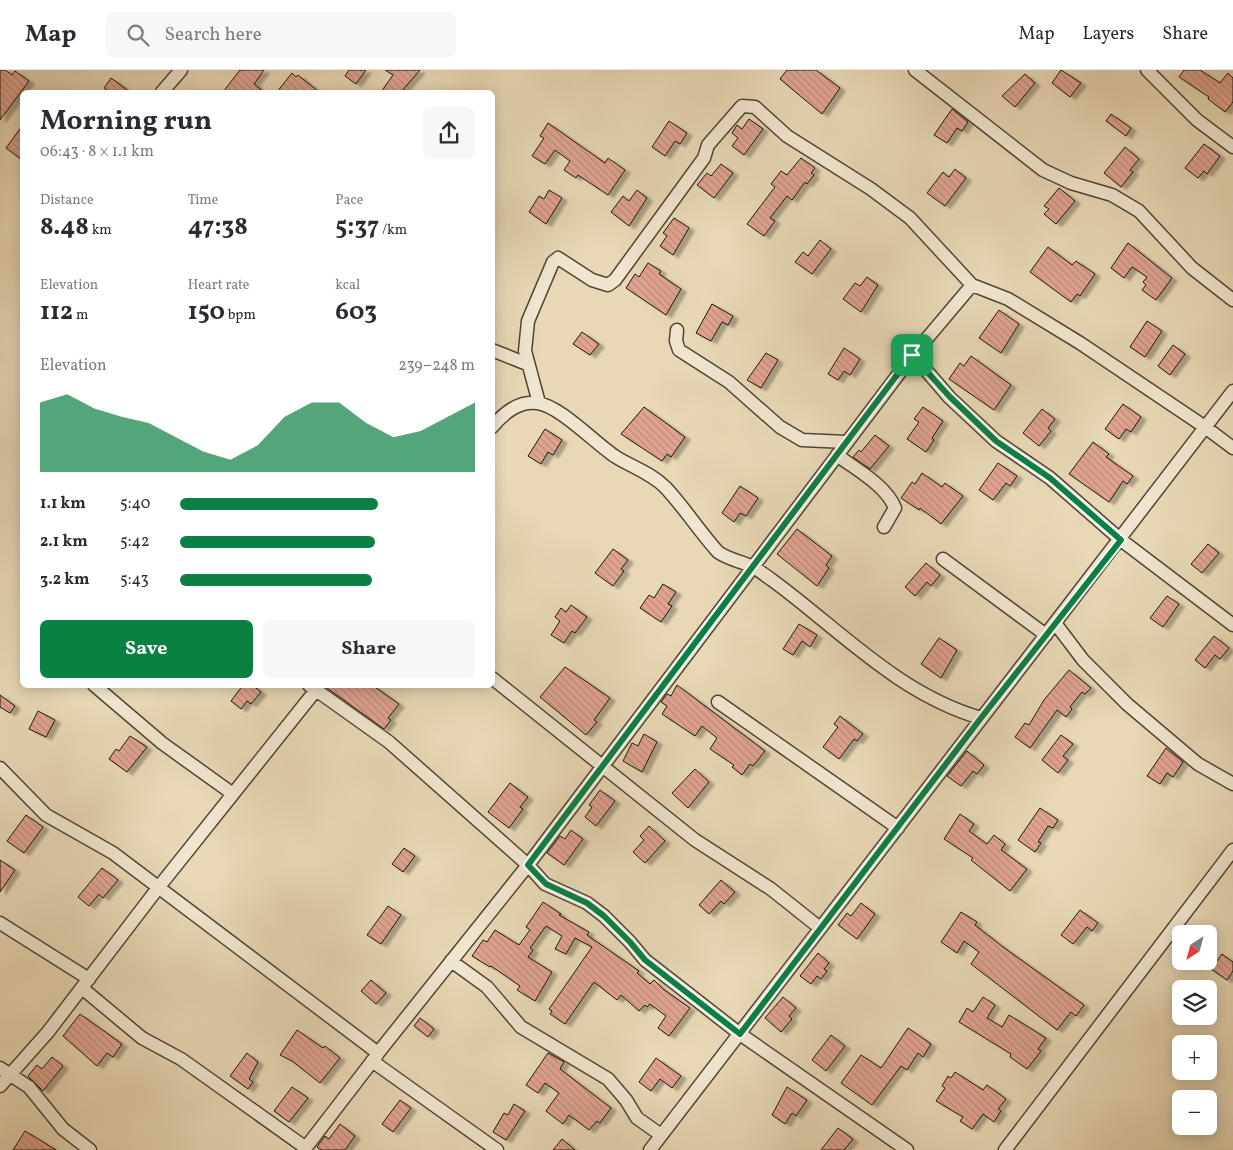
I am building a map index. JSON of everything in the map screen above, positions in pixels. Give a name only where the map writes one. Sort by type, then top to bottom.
[{"type":"street","points":[[164,90],[181,70]]},
{"type":"street","points":[[915,70],[1043,170],[1072,183],[1112,196],[1139,212],[1192,268],[1233,300]]},
{"type":"street","points":[[1146,70],[1197,120],[1233,147]]},
{"type":"street","points":[[539,403],[525,351],[528,321],[553,262],[558,258],[592,280],[608,285],[615,280],[704,158],[708,145],[742,106],[755,107],[787,136],[871,189],[910,218],[972,285],[1008,299],[1072,338],[1205,427],[1233,448]]},
{"type":"street","points":[[0,923],[86,984],[142,1038],[181,1059],[305,1149],[375,1057],[528,865],[912,355],[972,285]]},
{"type":"street","points":[[676,330],[676,341],[679,350],[729,382],[780,427],[802,440],[847,442]]},
{"type":"street","points":[[495,351],[527,364]]},
{"type":"street","points":[[912,355],[949,396],[996,441],[1050,478],[1121,540],[1233,626]]},
{"type":"street","points":[[650,1150],[981,718],[1121,540],[1233,391]]},
{"type":"street","points":[[495,424],[505,413],[520,404],[539,403],[564,415],[618,458],[654,477],[665,487],[718,552],[728,559],[753,567],[772,580],[862,653],[939,703],[981,718]]},
{"type":"street","points":[[837,455],[874,483],[891,500],[895,508],[884,527]]},
{"type":"street","points":[[943,559],[1046,635]]},
{"type":"street","points":[[1055,623],[1083,660],[1121,698],[1198,764],[1233,784]]},
{"type":"street","points":[[495,680],[695,840],[771,889],[820,928]]},
{"type":"street","points":[[98,688],[162,743],[233,794]]},
{"type":"street","points":[[0,1086],[5,1072],[48,1032],[86,984],[158,888],[233,794],[312,688],[389,742],[528,865],[546,884],[587,903],[604,916],[645,960],[740,1034],[907,1150]]},
{"type":"street","points":[[718,702],[898,828]]},
{"type":"street","points":[[0,768],[46,815],[112,853],[497,1150]]},
{"type":"street","points":[[1005,1150],[1233,850]]},
{"type":"street","points":[[451,961],[487,987],[521,1027],[608,1079],[626,1100],[637,1118],[661,1134]]},
{"type":"street","points":[[5,1072],[29,1087],[64,1130],[90,1150]]},
{"type":"building","points":[[0,70],[5,70],[12,75],[15,71],[29,81],[22,90],[20,90],[20,93],[0,120]]},
{"type":"building","points":[[240,70],[264,70],[254,84],[262,90],[225,90]]},
{"type":"building","points":[[349,70],[366,70],[356,84],[345,76]]},
{"type":"building","points":[[385,70],[420,70],[403,90],[382,90],[393,75]]},
{"type":"building","points":[[787,70],[816,70],[840,88],[822,114],[780,79]]},
{"type":"building","points":[[1061,70],[1081,83],[1070,97],[1052,83]]},
{"type":"building","points":[[1184,70],[1200,70],[1220,83],[1228,73],[1233,78],[1233,102],[1225,112],[1208,99],[1209,97],[1179,77]]},
{"type":"building","points":[[292,73],[296,77],[298,75],[317,90],[279,90]]},
{"type":"building","points":[[1025,74],[1035,83],[1015,107],[1002,96]]},
{"type":"building","points":[[111,78],[127,90],[107,90],[104,88]]},
{"type":"building","points":[[952,109],[968,122],[962,131],[957,128],[947,143],[934,135]]},
{"type":"building","points":[[1111,114],[1131,128],[1126,136],[1106,121]]},
{"type":"building","points":[[749,119],[763,129],[744,155],[732,146],[738,138],[732,133],[737,125],[742,129]]},
{"type":"building","points":[[669,121],[687,133],[680,144],[675,141],[665,156],[652,147]]},
{"type":"building","points":[[548,123],[605,163],[608,158],[625,170],[608,195],[578,175],[576,178],[564,170],[570,161],[555,150],[545,164],[532,156],[544,138],[540,136]]},
{"type":"building","points":[[20,129],[20,158],[6,148]]},
{"type":"building","points":[[1204,144],[1220,156],[1207,174],[1204,171],[1198,178],[1185,168]]},
{"type":"building","points":[[1125,147],[1139,159],[1130,170],[1133,172],[1121,187],[1104,173]]},
{"type":"building","points":[[801,158],[815,168],[811,173],[814,175],[807,184],[805,182],[792,200],[787,196],[770,218],[775,221],[764,236],[747,224],[775,187],[771,184],[781,171],[787,175]]},
{"type":"building","points":[[721,164],[733,173],[714,198],[697,185],[707,173],[711,176]]},
{"type":"building","points":[[955,169],[966,178],[945,206],[927,193],[943,172],[949,177]]},
{"type":"building","points":[[1059,188],[1075,201],[1056,224],[1044,214],[1049,209],[1044,206]]},
{"type":"building","points":[[549,190],[562,198],[546,224],[529,212],[539,196],[544,199]]},
{"type":"building","points":[[637,190],[647,198],[629,226],[611,212],[623,196],[629,201]]},
{"type":"building","points":[[674,218],[689,228],[673,255],[660,246],[667,236],[663,233]]},
{"type":"building","points":[[820,240],[831,249],[812,274],[795,262],[803,252],[808,256]]},
{"type":"building","points":[[1128,243],[1172,278],[1156,300],[1142,290],[1146,285],[1143,282],[1147,277],[1132,267],[1124,278],[1111,268]]},
{"type":"building","points":[[1048,247],[1072,265],[1076,261],[1095,274],[1080,296],[1077,294],[1071,302],[1030,272]]},
{"type":"building","points":[[648,263],[661,271],[659,274],[681,289],[666,315],[626,288],[635,274],[639,277]]},
{"type":"building","points":[[867,277],[878,285],[861,312],[843,299],[855,283],[860,286]]},
{"type":"building","points":[[712,304],[733,316],[728,325],[722,322],[711,341],[696,333]]},
{"type":"building","points":[[999,310],[1019,324],[1001,353],[979,338]]},
{"type":"building","points":[[1147,321],[1162,331],[1145,357],[1130,347]]},
{"type":"building","points":[[582,332],[599,344],[590,355],[573,344]]},
{"type":"building","points":[[1173,345],[1185,354],[1170,375],[1158,366]]},
{"type":"building","points":[[844,348],[860,359],[850,375],[844,371],[838,380],[828,374]]},
{"type":"building","points":[[766,353],[778,360],[761,388],[747,380]]},
{"type":"building","points":[[971,356],[1011,385],[994,410],[949,379],[960,363],[964,366]]},
{"type":"building","points":[[1123,404],[1141,417],[1131,432],[1126,429],[1119,439],[1105,429]]},
{"type":"building","points":[[644,407],[685,437],[671,457],[667,454],[662,461],[621,434]]},
{"type":"building","points":[[923,407],[943,421],[926,452],[907,439],[919,422],[914,419]]},
{"type":"building","points":[[1042,409],[1055,419],[1048,428],[1051,431],[1039,446],[1023,433]]},
{"type":"building","points":[[545,429],[562,440],[553,455],[548,452],[541,464],[528,456]]},
{"type":"building","points":[[875,435],[889,446],[870,469],[853,457],[859,450],[861,452]]},
{"type":"building","points":[[1093,442],[1109,454],[1106,457],[1133,476],[1127,484],[1123,481],[1109,502],[1069,474]]},
{"type":"building","points":[[998,463],[1017,476],[1010,486],[1006,483],[993,500],[979,490]]},
{"type":"building","points":[[922,473],[942,487],[945,483],[963,496],[941,524],[920,508],[919,510],[901,498],[912,482],[915,484]]},
{"type":"building","points":[[740,486],[758,498],[746,516],[740,513],[734,522],[722,513]]},
{"type":"building","points":[[797,529],[832,556],[826,565],[829,568],[817,586],[777,554]]},
{"type":"building","points":[[1208,544],[1219,553],[1202,573],[1191,564]]},
{"type":"building","points":[[613,549],[628,560],[621,569],[624,571],[613,586],[595,573]]},
{"type":"building","points":[[926,563],[940,575],[931,586],[927,582],[915,596],[905,587]]},
{"type":"building","points":[[663,584],[676,592],[668,604],[672,606],[661,622],[640,608],[649,595],[654,598]]},
{"type":"building","points":[[1167,596],[1179,604],[1163,627],[1150,618]]},
{"type":"building","points":[[571,605],[587,617],[575,633],[572,631],[564,643],[551,635],[560,621],[555,617],[561,608],[566,612]]},
{"type":"building","points":[[799,624],[817,635],[810,647],[802,641],[793,655],[783,649]]},
{"type":"building","points":[[1214,636],[1229,648],[1220,659],[1215,655],[1205,668],[1195,660]]},
{"type":"building","points":[[939,638],[957,650],[941,678],[921,664]]},
{"type":"building","points":[[565,667],[610,698],[594,720],[597,722],[586,735],[540,697]]},
{"type":"building","points":[[1069,670],[1091,688],[1085,694],[1082,692],[1070,707],[1072,709],[1066,717],[1057,710],[1030,748],[1015,737],[1025,723],[1029,725],[1044,700]]},
{"type":"building","points":[[677,685],[765,751],[753,766],[750,764],[742,775],[732,767],[734,765],[710,749],[717,738],[702,726],[695,736],[662,714],[667,706],[661,702],[667,694],[671,696]]},
{"type":"building","points":[[241,688],[256,688],[261,692],[251,704],[247,701],[241,709],[231,701]]},
{"type":"building","points":[[327,688],[376,688],[399,704],[388,718],[391,720],[384,729]]},
{"type":"building","points":[[0,695],[15,706],[10,713],[0,707]]},
{"type":"building","points":[[38,711],[55,720],[46,737],[29,729]]},
{"type":"building","points":[[840,716],[863,734],[857,741],[854,739],[839,759],[823,747],[838,727],[834,724]]},
{"type":"building","points":[[644,734],[657,742],[642,772],[623,761],[632,743],[638,746]]},
{"type":"building","points":[[1061,735],[1073,744],[1063,756],[1068,760],[1058,773],[1042,760]]},
{"type":"building","points":[[130,736],[147,747],[127,772],[109,759],[116,749],[119,751]]},
{"type":"building","points":[[1166,748],[1183,762],[1173,777],[1167,773],[1160,784],[1147,776]]},
{"type":"building","points":[[967,751],[984,765],[977,774],[973,771],[961,786],[947,776]]},
{"type":"building","points":[[695,769],[709,782],[688,808],[672,793]]},
{"type":"building","points":[[510,783],[528,797],[520,807],[523,809],[509,828],[488,812]]},
{"type":"building","points":[[600,790],[615,801],[596,826],[585,817],[592,807],[589,805]]},
{"type":"building","points":[[1040,808],[1058,820],[1053,828],[1048,826],[1038,842],[1041,843],[1035,852],[1018,840]]},
{"type":"building","points":[[960,814],[974,824],[969,831],[987,844],[994,835],[1005,844],[1001,850],[1027,869],[1010,891],[971,860],[973,858],[944,839]]},
{"type":"building","points":[[26,815],[43,827],[24,853],[7,841]]},
{"type":"building","points":[[649,826],[665,841],[645,863],[633,852],[644,840],[640,836]]},
{"type":"building","points":[[571,830],[583,839],[564,865],[547,853],[560,836],[565,839]]},
{"type":"building","points":[[404,848],[415,856],[403,872],[392,864]]},
{"type":"building","points":[[0,860],[15,870],[0,892]]},
{"type":"building","points":[[102,868],[118,880],[103,898],[99,894],[89,906],[78,897]]},
{"type":"building","points":[[721,880],[735,892],[724,904],[721,901],[709,914],[699,905]]},
{"type":"building","points":[[543,902],[561,914],[559,915],[589,932],[587,935],[639,971],[637,973],[650,984],[654,980],[663,989],[690,1008],[669,1036],[658,1028],[666,1016],[650,1004],[647,1007],[645,1005],[639,1011],[621,995],[617,1000],[594,982],[565,1024],[550,1014],[552,1011],[549,1009],[592,947],[575,938],[566,954],[555,949],[562,936],[546,926],[530,948],[533,950],[528,957],[552,972],[535,1001],[517,990],[520,986],[491,966],[472,956],[483,940],[487,942],[495,930],[519,945],[530,930],[526,927]]},
{"type":"building","points":[[861,903],[875,914],[857,939],[838,925],[847,913],[851,916]]},
{"type":"building","points":[[388,906],[401,915],[381,944],[367,935]]},
{"type":"building","points":[[1080,910],[1098,923],[1092,931],[1087,927],[1073,944],[1061,935]]},
{"type":"building","points":[[961,912],[977,922],[975,925],[1003,947],[1084,1005],[1076,1016],[1071,1012],[1057,1030],[971,964],[979,952],[964,941],[957,953],[941,942]]},
{"type":"building","points":[[818,953],[829,963],[824,969],[827,971],[821,979],[817,976],[811,984],[800,976]]},
{"type":"building","points":[[1222,954],[1233,962],[1233,971],[1227,980],[1212,970],[1218,970],[1218,959]]},
{"type":"building","points":[[371,980],[386,993],[376,1004],[361,991]]},
{"type":"building","points":[[783,997],[796,1008],[789,1016],[792,1019],[781,1032],[765,1018]]},
{"type":"building","points":[[983,997],[995,1005],[987,1018],[1002,1027],[1009,1015],[1046,1038],[1038,1049],[1041,1051],[1027,1069],[1010,1057],[1011,1054],[959,1022],[967,1008],[973,1012]]},
{"type":"building","points":[[80,1014],[122,1044],[113,1057],[107,1053],[97,1066],[63,1036]]},
{"type":"building","points":[[420,1018],[434,1029],[428,1037],[414,1026]]},
{"type":"building","points":[[908,1028],[931,1044],[923,1057],[918,1053],[907,1070],[901,1066],[872,1105],[841,1083],[861,1055],[881,1068]]},
{"type":"building","points":[[297,1030],[323,1048],[325,1046],[340,1058],[320,1083],[292,1061],[280,1055]]},
{"type":"building","points":[[831,1035],[845,1046],[826,1071],[812,1060]]},
{"type":"building","points":[[247,1053],[258,1062],[249,1079],[253,1082],[248,1089],[230,1076]]},
{"type":"building","points":[[548,1053],[564,1062],[560,1069],[611,1108],[600,1123],[597,1121],[589,1130],[569,1115],[563,1124],[546,1111],[559,1093],[545,1083],[538,1093],[526,1085]]},
{"type":"building","points":[[52,1057],[63,1066],[43,1091],[28,1076],[37,1065],[42,1069]]},
{"type":"building","points":[[656,1058],[681,1076],[672,1088],[660,1079],[651,1091],[639,1082]]},
{"type":"building","points":[[955,1072],[983,1090],[987,1085],[1006,1099],[998,1109],[1001,1111],[994,1122],[983,1114],[972,1129],[960,1121],[963,1117],[936,1101],[945,1088],[942,1086],[948,1076],[951,1078]]},
{"type":"building","points":[[292,1087],[308,1098],[289,1122],[274,1111]]},
{"type":"building","points":[[787,1087],[807,1100],[796,1116],[792,1113],[785,1124],[772,1115]]},
{"type":"building","points":[[400,1100],[411,1108],[393,1132],[382,1124]]},
{"type":"building","points":[[514,1104],[525,1111],[506,1140],[493,1132],[504,1113],[508,1115]]},
{"type":"building","points":[[340,1124],[355,1136],[345,1150],[321,1150],[317,1147],[325,1136],[329,1139]]},
{"type":"building","points":[[838,1128],[853,1139],[844,1150],[821,1150]]},
{"type":"building","points":[[25,1131],[56,1150],[13,1150]]},
{"type":"building","points":[[562,1139],[575,1150],[553,1150]]},
{"type":"route","points":[[912,355],[949,396],[996,441],[1050,478],[1121,540],[981,718],[740,1034],[645,960],[604,916],[587,903],[546,884],[528,865],[912,355]]}]
